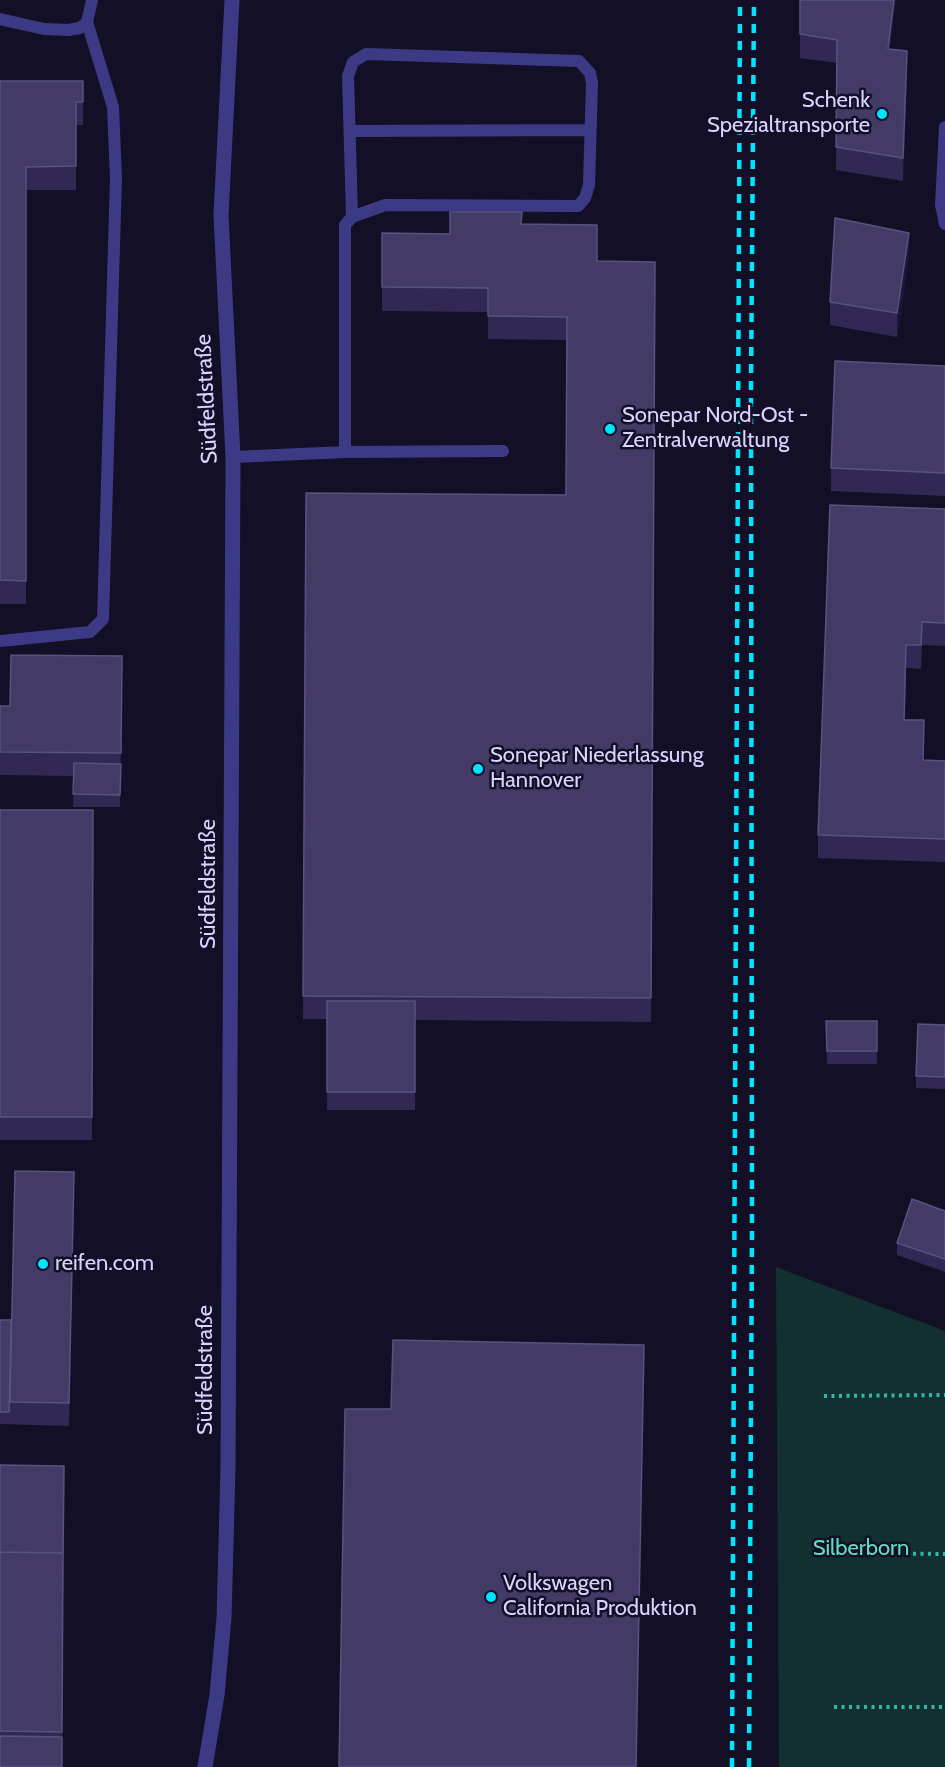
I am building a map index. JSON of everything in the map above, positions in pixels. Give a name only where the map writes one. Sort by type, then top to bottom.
[{"type":"street","name":"Südfeldstraße","points":[[205,1767],[217,1695],[224,1618],[228,1468],[233,457],[220,215],[232,0]]},
{"type":"lane","points":[[0,641],[90,632],[104,619],[116,178],[113,107],[87,22],[92,0]]},
{"type":"lane","points":[[0,19],[44,28],[68,30],[81,28],[87,22]]},
{"type":"lane","points":[[345,452],[345,225],[352,217],[385,204],[578,206],[585,198],[589,185],[592,82],[590,73],[579,61],[366,54],[353,62],[348,76],[352,217]]},
{"type":"lane","points":[[945,127],[941,205],[945,224]]},
{"type":"lane","points":[[350,131],[590,130]]},
{"type":"lane","points":[[233,457],[345,452],[503,451]]},
{"type":"path","points":[[824,1396],[945,1395]]},
{"type":"path","points":[[838,1553],[945,1554]]},
{"type":"path","points":[[834,1707],[945,1707]]},
{"type":"green space","name":"Silberborn","points":[[776,1267],[945,1331],[945,1767],[779,1767]]},
{"type":"building","points":[[800,0],[894,0],[888,49],[907,51],[903,158],[836,147],[837,40],[800,34]]},
{"type":"building","points":[[0,81],[83,81],[83,102],[76,102],[76,166],[26,167],[26,581],[0,580]]},
{"type":"building","name":"Sonepar Niederlassung Hannover","points":[[450,212],[522,212],[521,224],[597,225],[597,261],[655,262],[651,998],[303,996],[306,493],[566,495],[567,317],[488,316],[488,288],[382,287],[382,233],[450,234]]},
{"type":"building","points":[[835,218],[909,233],[897,313],[830,302]]},
{"type":"building","points":[[835,361],[945,366],[945,473],[831,468]]},
{"type":"building","points":[[830,505],[945,509],[945,623],[922,622],[921,645],[906,645],[904,720],[924,720],[923,760],[945,761],[945,839],[818,835]]},
{"type":"building","points":[[11,655],[122,656],[121,753],[0,752],[0,706],[10,706]]},
{"type":"building","points":[[74,763],[121,764],[120,795],[73,794]]},
{"type":"building","points":[[0,810],[93,810],[92,1117],[0,1117]]},
{"type":"building","points":[[327,1001],[415,1001],[415,1092],[327,1092]]},
{"type":"building","points":[[826,1021],[877,1021],[877,1051],[827,1051]]},
{"type":"building","points":[[918,1024],[945,1025],[945,1077],[916,1076]]},
{"type":"building","name":"reifen.com","points":[[15,1171],[74,1172],[69,1403],[10,1402]]},
{"type":"building","points":[[912,1199],[945,1211],[945,1259],[897,1243]]},
{"type":"building","points":[[0,1320],[11,1320],[9,1412],[0,1412]]},
{"type":"building","name":"Volkswagen California Produktion","points":[[393,1340],[644,1345],[636,1767],[339,1767],[345,1409],[391,1409]]},
{"type":"building","points":[[0,1465],[64,1466],[63,1558],[63,1553],[0,1552]]},
{"type":"building","points":[[0,1552],[63,1553],[62,1732],[0,1731]]},
{"type":"building","points":[[0,1736],[62,1737],[62,1767],[0,1767]]},
{"type":"railway","points":[[732,1767],[740,0]]},
{"type":"railway","points":[[749,1767],[752,1231],[751,388],[754,0]]},
{"type":"place","name":"Schenk Spezialtransporte","points":[[882,114]]},
{"type":"place","name":"Sonepar Nord-Ost - Zentralverwaltung","points":[[610,429]]},
{"type":"place","name":"Sonepar Niederlassung Hannover","points":[[478,769]]},
{"type":"place","name":"reifen.com","points":[[43,1264]]},
{"type":"place","name":"Volkswagen California Produktion","points":[[491,1597]]}]
